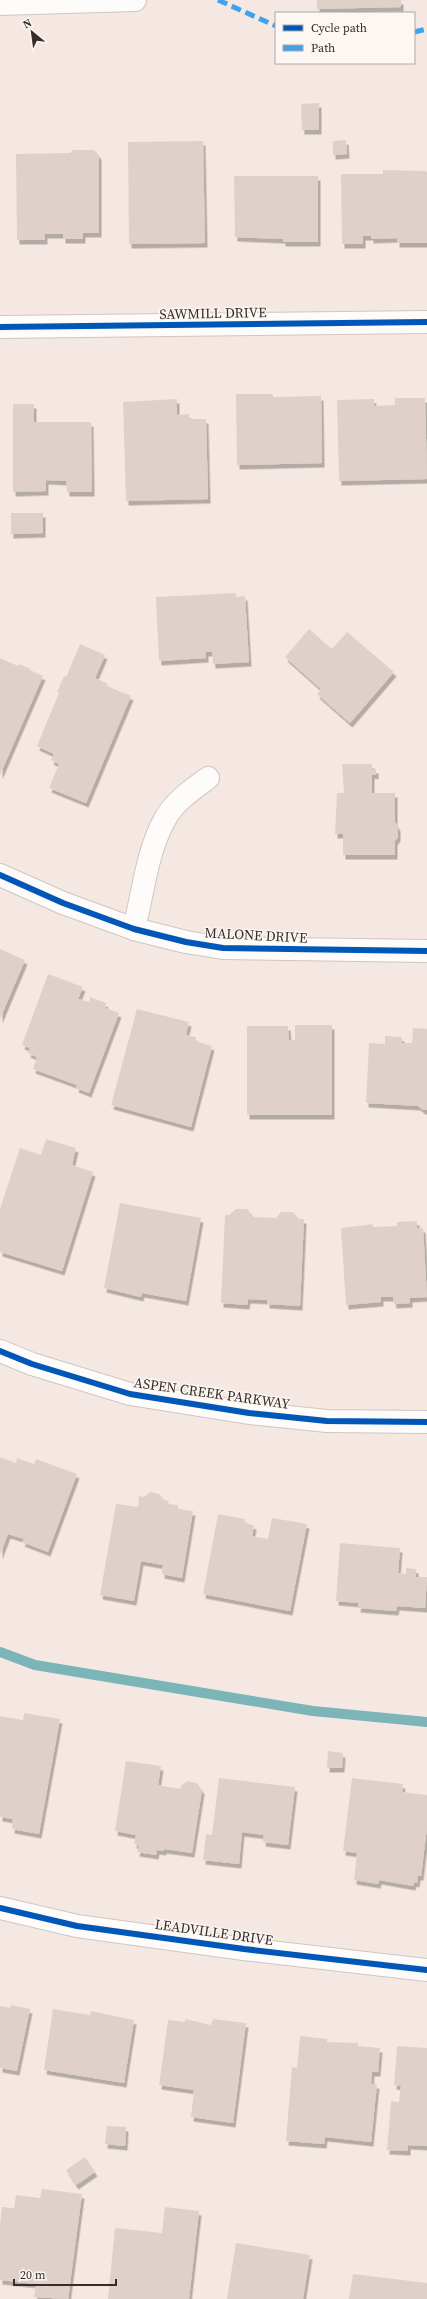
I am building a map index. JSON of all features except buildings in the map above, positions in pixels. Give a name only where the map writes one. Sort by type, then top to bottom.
[{"type":"street","points":[[0,4],[134,0]]},
{"type":"street","name":"SAWMILL DRIVE","points":[[0,328],[427,322]]},
{"type":"street","points":[[134,929],[155,843],[166,818],[184,796],[208,778]]},
{"type":"street","name":"MALONE DRIVE","points":[[0,875],[63,903],[134,929],[186,942],[223,948],[427,951]]},
{"type":"street","name":"ASPEN CREEK PARKWAY","points":[[0,1351],[32,1364],[130,1394],[249,1413],[326,1421],[427,1422]]},
{"type":"street","name":"LEADVILLE DRIVE","points":[[0,1908],[76,1926],[244,1949],[427,1970]]},
{"type":"waterway","points":[[0,1652],[35,1665],[313,1711],[427,1722]]},
{"type":"marked path","points":[[218,0],[275,26]]},
{"type":"marked path","points":[[415,32],[427,29]]},
{"type":"cycle path","points":[[0,327],[427,322]]},
{"type":"cycle path","points":[[0,875],[63,903],[134,929],[186,942],[223,948],[427,951]]},
{"type":"cycle path","points":[[0,1351],[32,1364],[130,1394],[249,1413],[327,1421],[427,1422]]},
{"type":"cycle path","points":[[0,1908],[77,1926],[244,1949],[427,1970]]}]
